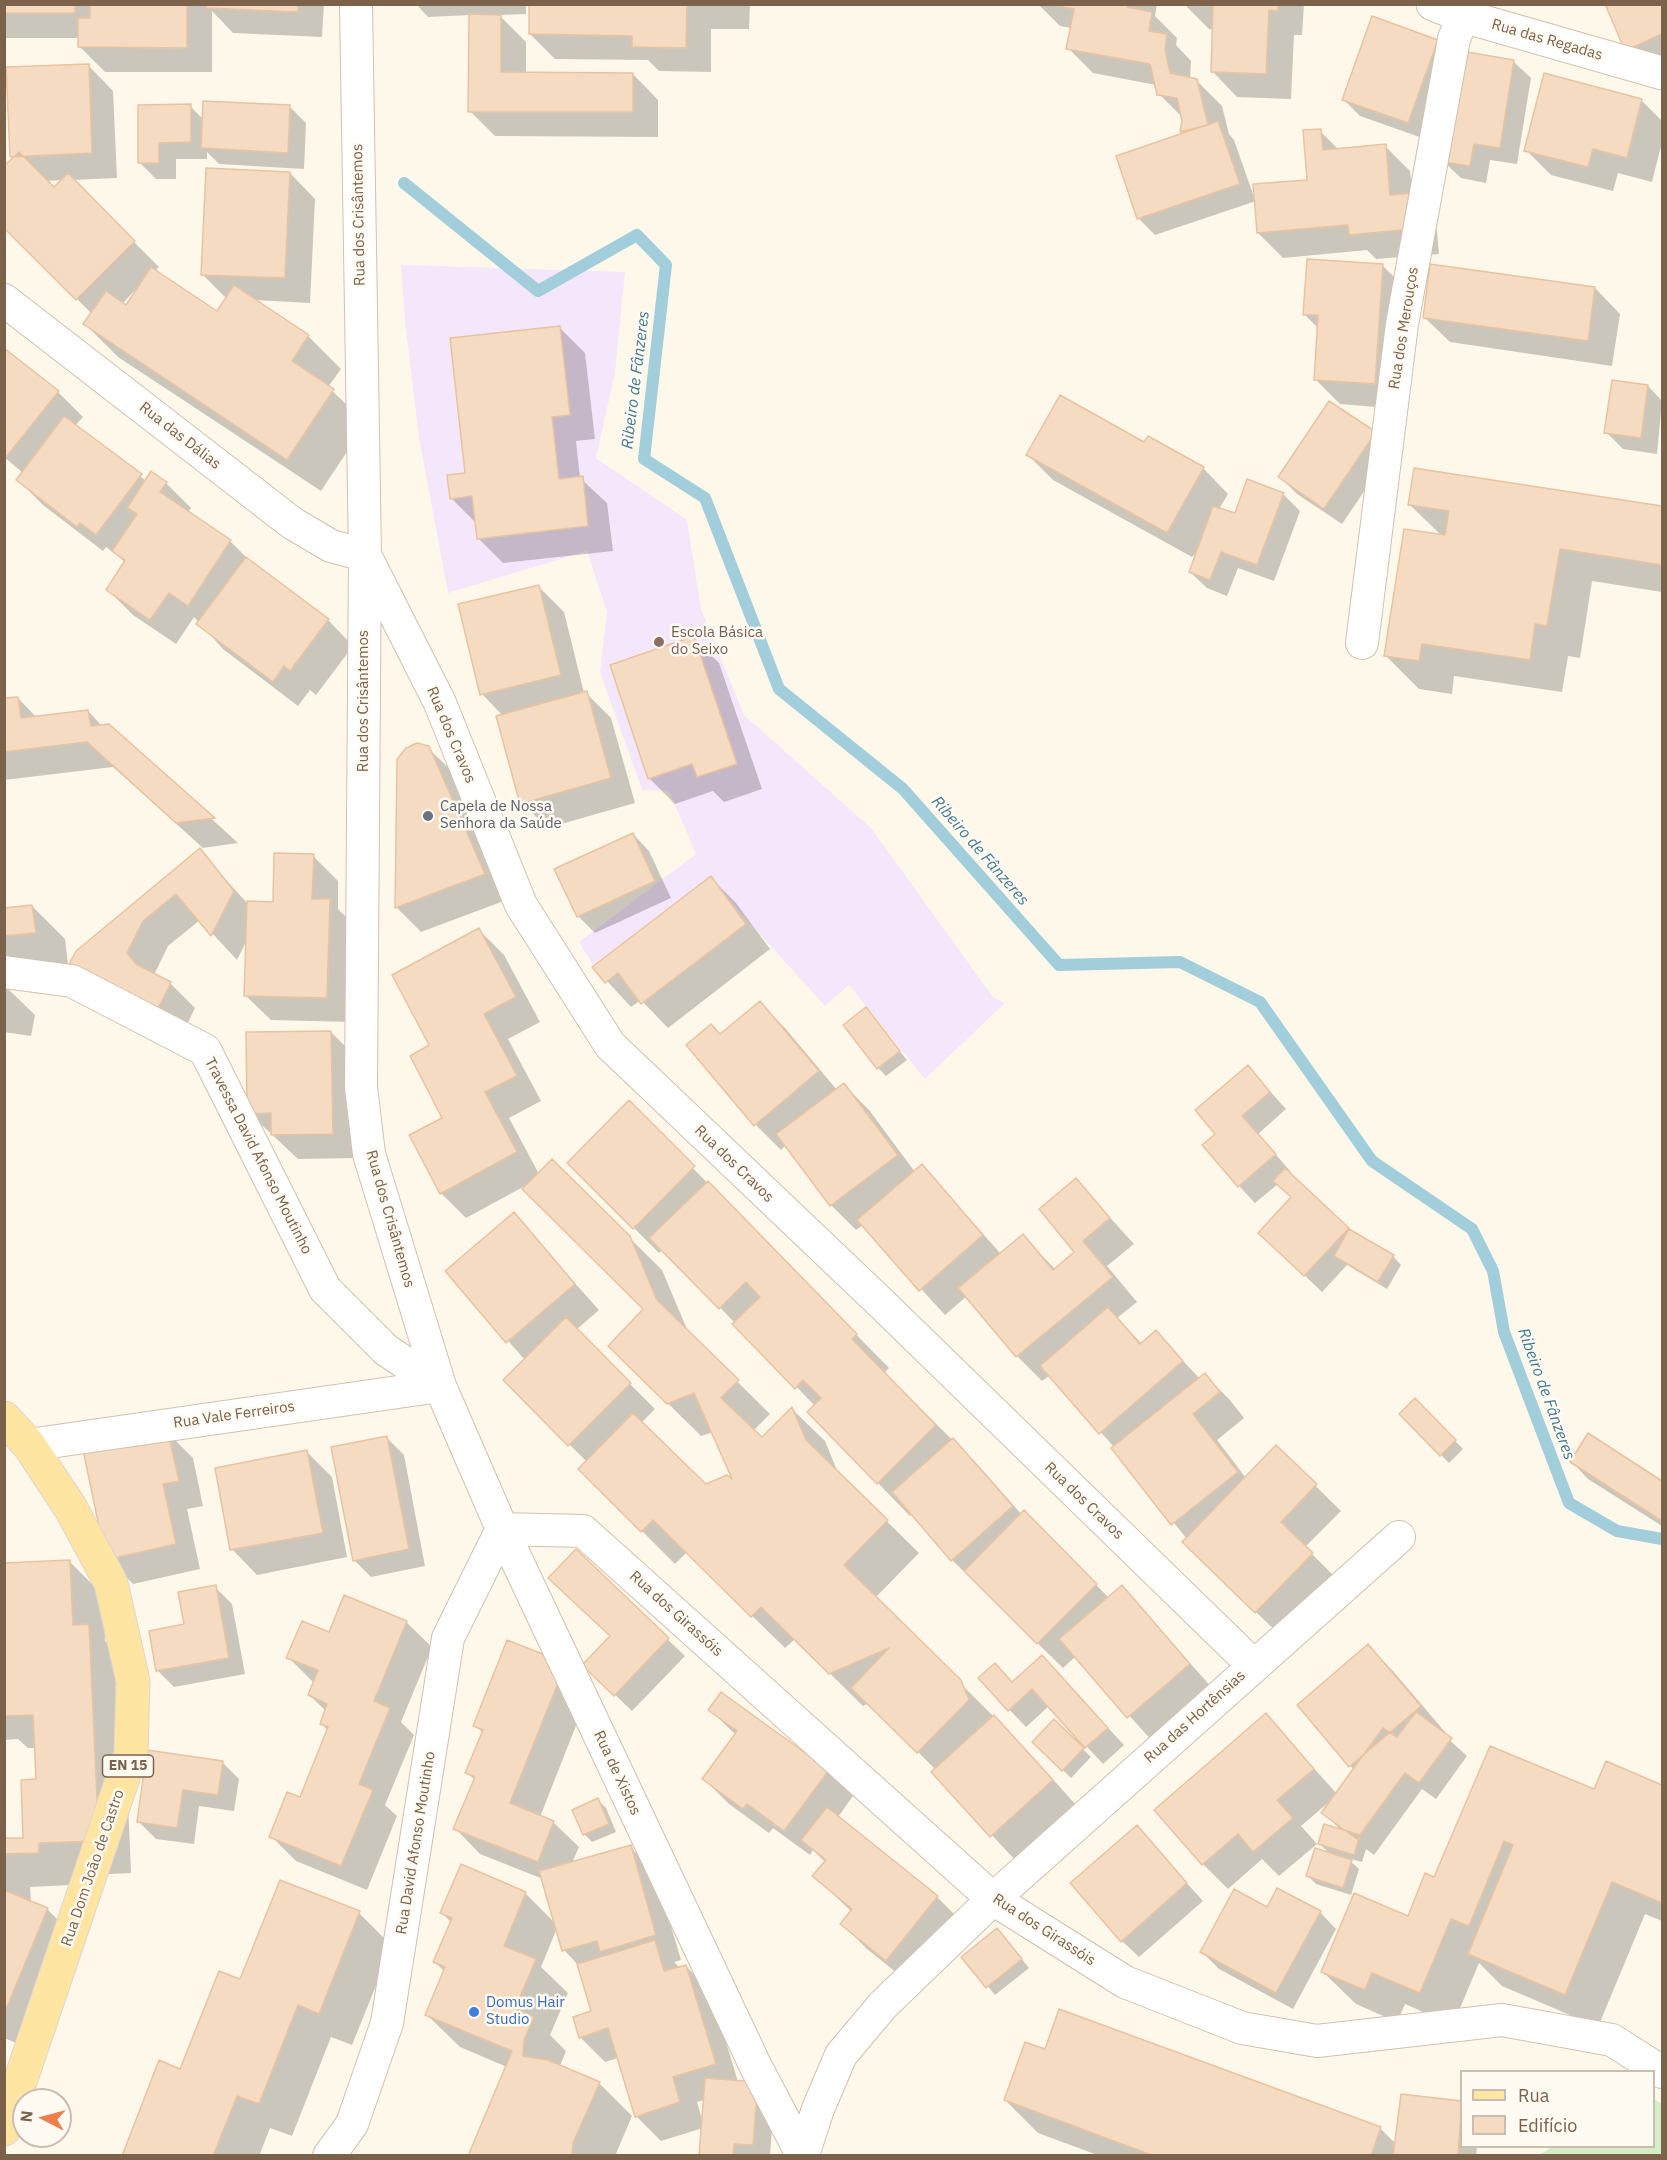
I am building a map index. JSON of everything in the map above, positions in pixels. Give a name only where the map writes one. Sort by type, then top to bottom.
[{"type":"main road","name":"Rua Dom João de Castro","points":[[4,1418],[29,1445],[70,1507],[111,1583],[133,1681],[132,1754],[4,2129]]},
{"type":"street","name":"Rua dos Crisântemos","points":[[356,4],[365,555],[361,1087],[369,1154],[440,1386]]},
{"type":"street","name":"Rua das Regadas","points":[[1433,4],[1463,16],[1662,73]]},
{"type":"street","name":"Rua dos Merouços","points":[[1362,643],[1402,324],[1454,39],[1463,16]]},
{"type":"street","name":"Rua das Dálias","points":[[4,300],[292,523],[331,546],[365,555]]},
{"type":"street","name":"Rua dos Cravos","points":[[365,555],[440,703],[521,904],[610,1046],[873,1296],[1253,1665]]},
{"type":"street","name":"Travessa David Afonso Moutinho","points":[[4,972],[72,981],[205,1050],[325,1289],[386,1350],[440,1386]]},
{"type":"street","name":"Rua Vale Ferreiros","points":[[29,1445],[440,1386]]},
{"type":"street","name":"Rua de Xistos","points":[[440,1386],[502,1529],[756,2067],[803,2155]]},
{"type":"street","name":"Rua dos Girassóis","points":[[502,1529],[583,1531],[993,1899],[1125,1982],[1242,2028],[1317,2041],[1502,2020],[1612,2040],[1662,2072]]},
{"type":"street","name":"Rua David Afonso Moutinho","points":[[329,2156],[352,2124],[387,2023],[448,1638],[502,1529]]},
{"type":"street","name":"Rua das Hortênsias","points":[[803,2155],[818,2109],[841,2055],[883,2005],[993,1899],[1399,1537]]},
{"type":"shaded area","name":"Escola Básica do Seixo","points":[[401,265],[625,272],[615,373],[596,458],[687,520],[701,609],[744,715],[871,828],[993,997],[1005,1003],[925,1079],[849,985],[825,1006],[710,879],[593,965],[579,942],[696,854],[669,791],[642,790],[600,672],[607,612],[587,551],[448,593],[419,438],[405,321]]},
{"type":"green space","points":[[1655,2100],[1662,2104],[1662,2155],[1539,2155],[1550,2148],[1655,2148]]},
{"type":"building","points":[[4,4],[75,4],[75,13],[4,13]]},
{"type":"building","points":[[90,4],[187,4],[187,48],[78,47],[78,18],[90,18]]},
{"type":"building","points":[[206,4],[298,4],[298,12],[206,8]]},
{"type":"building","points":[[529,4],[687,4],[686,48],[632,47],[632,36],[529,34]]},
{"type":"building","points":[[1050,4],[1127,4],[1127,7],[1152,12],[1149,31],[1167,34],[1165,49],[1170,73],[1197,79],[1208,125],[1180,132],[1182,121],[1177,98],[1157,95],[1150,64],[1066,49],[1074,9]]},
{"type":"building","points":[[1278,4],[1278,11],[1269,10],[1266,74],[1211,72],[1213,6],[1182,5]]},
{"type":"building","points":[[1605,4],[1662,4],[1662,34],[1625,51]]},
{"type":"building","points":[[469,14],[501,15],[501,72],[633,73],[633,112],[468,112]]},
{"type":"building","points":[[1372,16],[1438,40],[1408,123],[1342,100]]},
{"type":"building","points":[[1461,51],[1514,60],[1500,148],[1474,144],[1470,166],[1443,162]]},
{"type":"building","points":[[89,64],[92,153],[10,157],[6,67]]},
{"type":"building","points":[[1544,73],[1642,99],[1627,158],[1593,149],[1588,167],[1524,151]]},
{"type":"building","points":[[203,101],[290,105],[288,153],[201,148]]},
{"type":"building","points":[[191,104],[191,142],[159,143],[159,163],[138,163],[138,105]]},
{"type":"building","points":[[1218,121],[1240,184],[1137,219],[1116,156]]},
{"type":"building","points":[[1321,129],[1323,150],[1386,144],[1390,195],[1411,193],[1414,229],[1349,235],[1348,225],[1257,233],[1253,184],[1307,180],[1303,130]]},
{"type":"building","points":[[19,152],[54,187],[68,173],[135,241],[76,300],[4,228],[4,166]]},
{"type":"building","points":[[206,168],[290,172],[285,278],[201,275]]},
{"type":"building","points":[[1307,259],[1383,264],[1375,384],[1314,380],[1318,315],[1303,315]]},
{"type":"building","points":[[1430,264],[1595,287],[1588,341],[1423,318]]},
{"type":"building","points":[[151,267],[217,311],[234,285],[309,335],[292,361],[334,389],[287,460],[83,324],[106,291],[126,305]]},
{"type":"building","points":[[560,326],[570,415],[552,417],[559,479],[583,476],[588,526],[477,539],[472,496],[450,499],[447,475],[465,473],[450,338]]},
{"type":"building","points":[[4,348],[59,391],[7,456],[4,454]]},
{"type":"building","points":[[1612,380],[1648,385],[1641,438],[1604,433]]},
{"type":"building","points":[[1060,395],[1144,442],[1148,436],[1204,467],[1167,533],[1026,455]]},
{"type":"building","points":[[1329,401],[1376,432],[1324,509],[1278,477]]},
{"type":"building","points":[[64,416],[142,474],[96,535],[80,523],[77,527],[16,480]]},
{"type":"building","points":[[1414,468],[1662,506],[1662,565],[1560,549],[1547,626],[1535,624],[1530,660],[1422,644],[1419,661],[1384,656],[1404,529],[1445,535],[1449,511],[1408,505]]},
{"type":"building","points":[[151,471],[167,482],[160,492],[231,540],[188,606],[169,593],[150,620],[106,590],[125,560],[112,551],[137,514],[127,508]]},
{"type":"building","points":[[1247,479],[1284,493],[1257,565],[1221,552],[1210,580],[1189,572],[1213,506],[1235,513]]},
{"type":"building","points":[[246,557],[329,619],[290,671],[284,666],[273,682],[196,624]]},
{"type":"building","points":[[539,585],[561,675],[480,695],[458,604]]},
{"type":"building","points":[[694,636],[737,764],[697,777],[692,764],[648,779],[610,665]]},
{"type":"building","points":[[587,691],[611,778],[520,804],[496,716]]},
{"type":"building","points":[[18,697],[21,718],[88,710],[91,726],[109,724],[215,818],[176,823],[87,742],[4,752],[4,698]]},
{"type":"building","name":"Capela de Nossa Senhora da Saúde","points":[[417,743],[429,746],[485,874],[395,908],[397,759],[406,748]]},
{"type":"building","points":[[633,833],[655,881],[577,917],[554,869]]},
{"type":"building","points":[[200,848],[234,891],[211,936],[176,894],[143,921],[127,953],[136,964],[171,982],[156,1013],[67,968],[76,951]]},
{"type":"building","points":[[274,853],[314,854],[312,899],[330,899],[327,998],[244,996],[247,901],[273,902]]},
{"type":"building","points":[[711,876],[746,924],[641,1004],[618,973],[605,983],[592,967]]},
{"type":"building","points":[[32,905],[36,933],[4,936],[4,908]]},
{"type":"building","points":[[479,928],[516,997],[484,1014],[517,1076],[485,1092],[517,1152],[440,1194],[409,1135],[442,1118],[410,1056],[429,1045],[392,975]]},
{"type":"building","points":[[760,1001],[819,1071],[754,1126],[686,1045],[711,1024],[720,1034]]},
{"type":"building","points":[[866,1007],[900,1051],[877,1069],[843,1025]]},
{"type":"building","points":[[331,1031],[333,1134],[271,1135],[271,1113],[247,1114],[246,1032]]},
{"type":"building","points":[[1248,1065],[1270,1092],[1242,1116],[1276,1154],[1238,1187],[1202,1145],[1215,1134],[1195,1110]]},
{"type":"building","points":[[844,1083],[898,1155],[830,1206],[776,1134]]},
{"type":"building","points":[[629,1100],[695,1166],[633,1229],[567,1163]]},
{"type":"building","points":[[552,1159],[630,1236],[657,1300],[739,1380],[721,1398],[762,1437],[792,1407],[806,1440],[888,1520],[844,1565],[961,1680],[969,1700],[917,1753],[851,1688],[889,1648],[829,1674],[761,1607],[751,1617],[653,1520],[641,1532],[578,1469],[633,1413],[706,1484],[727,1475],[732,1479],[694,1393],[667,1404],[608,1346],[643,1309],[522,1189]]},
{"type":"building","points":[[922,1164],[983,1235],[919,1291],[857,1220]]},
{"type":"building","points":[[1285,1168],[1349,1228],[1304,1276],[1258,1233],[1291,1197],[1273,1181]]},
{"type":"building","points":[[1076,1178],[1110,1218],[1083,1241],[1113,1277],[1016,1357],[958,1288],[1023,1234],[1053,1270],[1074,1252],[1039,1209]]},
{"type":"building","points":[[708,1181],[857,1334],[852,1339],[936,1425],[877,1484],[807,1412],[821,1398],[803,1380],[795,1389],[732,1324],[760,1297],[746,1282],[719,1309],[649,1238]]},
{"type":"building","points":[[514,1212],[575,1284],[506,1343],[445,1271]]},
{"type":"building","points":[[1349,1229],[1394,1255],[1378,1282],[1334,1256]]},
{"type":"building","points":[[1108,1307],[1140,1344],[1156,1330],[1183,1361],[1099,1434],[1040,1366]]},
{"type":"building","points":[[566,1317],[631,1383],[568,1446],[503,1380]]},
{"type":"building","points":[[1205,1373],[1220,1392],[1193,1414],[1238,1472],[1171,1525],[1111,1448]]},
{"type":"building","points":[[1415,1398],[1456,1440],[1440,1456],[1399,1414]]},
{"type":"building","points":[[168,1432],[179,1481],[163,1484],[176,1544],[106,1560],[83,1450]]},
{"type":"building","points":[[1588,1433],[1662,1481],[1662,1521],[1570,1462]]},
{"type":"building","points":[[387,1436],[409,1549],[353,1561],[331,1447]]},
{"type":"building","points":[[953,1438],[1013,1506],[951,1561],[892,1492]]},
{"type":"building","points":[[1276,1445],[1317,1484],[1281,1522],[1313,1553],[1255,1613],[1182,1542]]},
{"type":"building","points":[[307,1450],[323,1533],[230,1550],[215,1468]]},
{"type":"building","points":[[1024,1510],[1097,1584],[1037,1644],[964,1571]]},
{"type":"building","points":[[576,1549],[669,1638],[614,1696],[582,1665],[610,1636],[548,1578]]},
{"type":"building","points":[[70,1560],[73,1625],[89,1624],[99,1841],[39,1843],[39,1853],[4,1854],[4,1838],[23,1838],[21,1780],[36,1779],[33,1715],[4,1716],[4,1563]]},
{"type":"building","points":[[216,1585],[229,1658],[156,1671],[149,1631],[184,1624],[178,1592]]},
{"type":"building","points":[[1122,1585],[1190,1664],[1127,1718],[1059,1639]]},
{"type":"building","points":[[344,1595],[407,1621],[374,1701],[390,1708],[359,1784],[373,1790],[341,1866],[269,1837],[287,1792],[300,1797],[328,1727],[320,1724],[327,1704],[308,1695],[318,1670],[286,1658],[302,1621],[329,1632]]},
{"type":"building","points":[[507,1640],[566,1663],[510,1803],[554,1821],[538,1862],[453,1829],[475,1777],[465,1773],[483,1730],[473,1726]]},
{"type":"building","points":[[1368,1644],[1421,1706],[1349,1767],[1297,1705]]},
{"type":"building","points":[[1042,1655],[1108,1728],[1085,1748],[1032,1689],[1008,1711],[978,1678],[995,1663],[1012,1682]]},
{"type":"building","points":[[721,1692],[829,1770],[784,1831],[747,1804],[743,1809],[702,1779],[737,1731],[708,1710]]},
{"type":"building","points":[[1416,1712],[1452,1738],[1419,1783],[1405,1773],[1357,1839],[1321,1813],[1383,1728],[1397,1737]]},
{"type":"building","points":[[1266,1713],[1314,1769],[1277,1800],[1293,1818],[1253,1852],[1238,1834],[1202,1865],[1154,1810]]},
{"type":"building","points":[[994,1715],[1053,1780],[990,1837],[931,1772]]},
{"type":"building","points":[[1054,1719],[1084,1748],[1062,1771],[1032,1742]]},
{"type":"building","points":[[1490,1746],[1594,1789],[1606,1761],[1662,1785],[1662,1903],[1612,1882],[1565,1995],[1468,1954],[1513,1845],[1504,1841],[1469,1926],[1451,1919],[1420,1993],[1372,1973],[1365,1990],[1321,1972],[1354,1893],[1408,1916],[1425,1873],[1434,1877]]},
{"type":"building","points":[[147,1750],[223,1761],[218,1795],[183,1790],[177,1828],[137,1822]]},
{"type":"building","points":[[598,1798],[609,1824],[583,1835],[572,1810]]},
{"type":"building","points":[[827,1807],[938,1896],[886,1961],[840,1924],[852,1909],[812,1876],[826,1860],[801,1840]]},
{"type":"building","points":[[1324,1824],[1360,1835],[1354,1855],[1318,1844]]},
{"type":"building","points":[[1137,1825],[1187,1883],[1121,1942],[1070,1883]]},
{"type":"building","points":[[631,1845],[656,1935],[600,1952],[597,1941],[562,1951],[539,1871]]},
{"type":"building","points":[[1315,1848],[1352,1860],[1343,1888],[1306,1876]]},
{"type":"building","name":"Domus Hair Studio","points":[[461,1864],[526,1892],[504,1946],[536,1959],[515,2009],[534,2017],[524,2040],[523,2056],[548,2060],[600,2082],[573,2143],[572,2156],[468,2156],[512,2051],[425,2015],[445,1967],[433,1962],[452,1918],[440,1913]]},
{"type":"building","points":[[280,1880],[360,1911],[319,2014],[298,2005],[259,2104],[237,2096],[213,2156],[122,2156],[159,2060],[180,2069],[219,1971],[240,1979]]},
{"type":"building","points":[[1277,1888],[1321,1911],[1276,1993],[1200,1952],[1234,1889],[1267,1907]]},
{"type":"building","points":[[6,1891],[48,1908],[4,2014],[4,1893]]},
{"type":"building","points":[[997,1928],[1022,1959],[986,1988],[961,1957]]},
{"type":"building","points":[[655,1940],[664,1971],[686,1965],[716,2064],[673,2077],[680,2102],[635,2117],[608,2028],[579,2038],[573,2017],[591,2011],[577,1964]]},
{"type":"building","points":[[1059,2009],[1381,2127],[1371,2156],[1154,2156],[1004,2100],[1025,2042],[1045,2049]]},
{"type":"building","points":[[705,2078],[758,2082],[753,2145],[734,2144],[733,2156],[699,2156]]},
{"type":"building","points":[[1401,2094],[1460,2101],[1458,2156],[1393,2156]]},
{"type":"waterway","name":"Ribeiro de Fânzeres","points":[[404,183],[538,291],[637,235],[666,265],[644,459],[705,498],[779,689],[903,789],[1059,965],[1180,962],[1260,1002],[1372,1161],[1472,1229],[1493,1271],[1504,1332],[1569,1503],[1617,1531],[1662,1539]]},
{"type":"place","name":"Escola Básica do Seixo","points":[[659,642]]},
{"type":"place","name":"Capela de Nossa Senhora da Saúde","points":[[428,816]]},
{"type":"place","name":"Domus Hair Studio","points":[[474,2012]]}]
